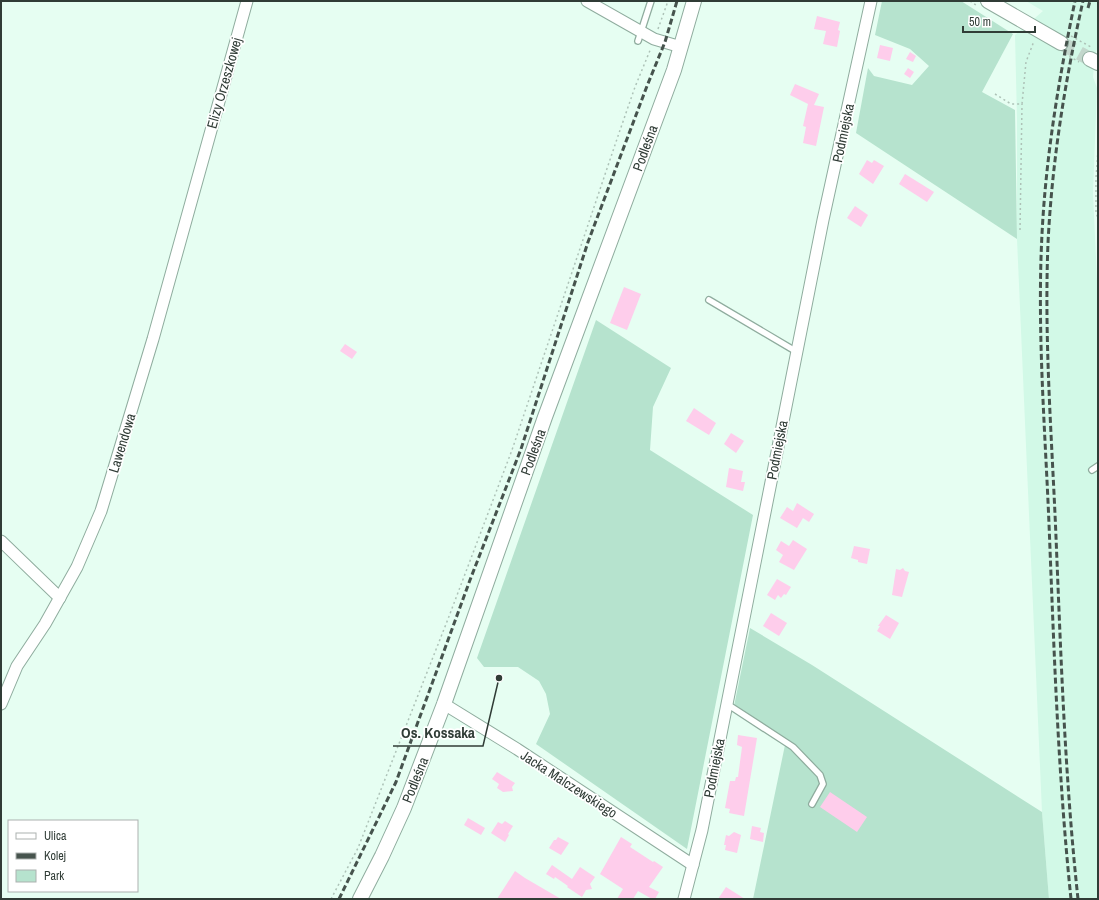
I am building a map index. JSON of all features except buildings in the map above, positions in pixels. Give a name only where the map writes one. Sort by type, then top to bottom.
[{"type":"street","name":"Elizy Orzeszkowej","points":[[201,165],[225,84],[247,1]]},
{"type":"street","points":[[586,1],[640,36],[681,47]]},
{"type":"street","name":"Podleśna","points":[[360,899],[404,808],[444,704],[545,417],[681,47],[694,1]]},
{"type":"street","name":"Podmiejska","points":[[684,899],[702,830],[823,220],[871,1]]},
{"type":"street","points":[[988,1],[1061,43]]},
{"type":"street","name":"Lawendowa","points":[[1,704],[17,666],[45,624],[77,568],[101,511],[153,339],[201,165]]},
{"type":"street","points":[[1,541],[60,598]]},
{"type":"street","name":"Jacka Malczewskiego","points":[[444,704],[461,713],[517,749],[693,865]]},
{"type":"lane","points":[[640,36],[651,1]]},
{"type":"lane","points":[[709,300],[797,352]]},
{"type":"lane","points":[[1092,470],[1098,466]]},
{"type":"lane","points":[[727,704],[793,748],[820,775],[823,784],[812,804]]},
{"type":"path","points":[[331,899],[358,848],[454,604],[512,450],[635,87],[668,1]]},
{"type":"path","points":[[1020,230],[1022,104],[1026,62],[1039,30]]},
{"type":"path","points":[[995,94],[1011,104],[1022,104]]},
{"type":"path","points":[[1098,150],[1096,178],[1096,213],[1098,218]]},
{"type":"shaded area","points":[[1026,1],[1098,1],[1098,46],[1095,55],[1093,77],[1097,88],[1093,193],[1098,302],[1098,899],[1049,899],[1042,812],[1017,239],[1015,35],[1043,11]]},
{"type":"green space","points":[[882,1],[961,1],[1013,34],[982,92],[1015,110],[1017,239],[856,133],[868,68],[874,76],[912,85],[929,66],[910,49],[875,35]]},
{"type":"green space","points":[[596,320],[671,368],[653,407],[650,450],[753,515],[687,849],[536,744],[550,714],[546,694],[539,681],[518,667],[484,667],[477,658]]},
{"type":"green space","points":[[750,628],[812,665],[1042,812],[1049,899],[753,899],[785,745],[733,711]]},
{"type":"tunnel","points":[[1061,43],[1090,59]]},
{"type":"railway","points":[[339,899],[396,782],[470,580],[521,449],[588,242],[665,42],[677,1]]},
{"type":"railway","points":[[1071,899],[1057,712],[1040,306],[1042,234],[1050,146],[1075,1]]},
{"type":"railway","points":[[1078,899],[1070,809],[1062,673],[1049,390],[1047,280],[1050,212],[1056,151],[1070,61],[1083,1]]},
{"type":"railway","points":[[1088,8],[1090,1]]},
{"type":"place","name":"Os. Kossaka","points":[[499,678]]}]
